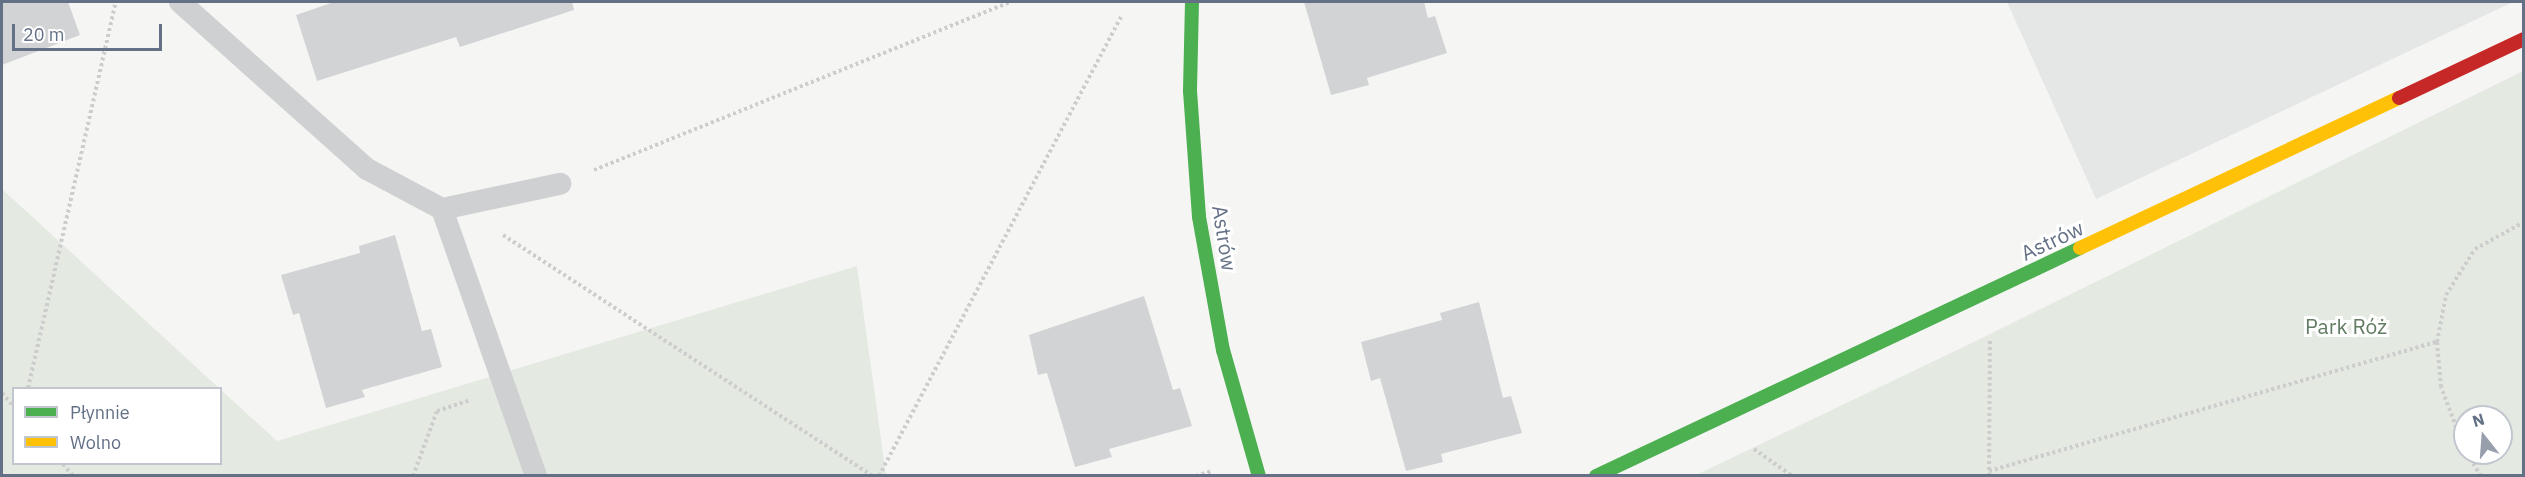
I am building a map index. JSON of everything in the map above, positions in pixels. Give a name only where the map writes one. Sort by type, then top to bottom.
[{"type":"street","name":"Astrów","points":[[1192,2],[1190,91],[1199,217],[1223,350],[1259,476]]},
{"type":"street","name":"Astrów","points":[[1596,476],[2523,39]]},
{"type":"lane","points":[[180,2],[367,169],[442,209],[560,184]]},
{"type":"lane","points":[[442,209],[507,388],[536,476]]},
{"type":"path","points":[[28,387],[116,2]]},
{"type":"path","points":[[560,184],[1010,2]]},
{"type":"path","points":[[879,476],[1122,15]]},
{"type":"path","points":[[442,209],[493,228],[873,476]]},
{"type":"path","points":[[2453,418],[2441,387],[2437,342],[2446,296],[2464,260],[2494,235],[2523,222]]},
{"type":"path","points":[[1990,330],[1989,473],[2437,342]]},
{"type":"path","points":[[413,476],[437,411],[507,388]]},
{"type":"path","points":[[2,393],[12,405]]},
{"type":"path","points":[[1746,443],[1792,476]]},
{"type":"path","points":[[1196,476],[1217,470]]},
{"type":"shaded area","points":[[2007,2],[2513,2],[2096,199]]},
{"type":"green space","name":"Park Róż","points":[[2523,71],[2523,475],[1696,475],[1980,339]]},
{"type":"green space","points":[[2,189],[218,387],[12,387],[12,465],[222,465],[222,391],[277,441],[857,266],[886,475],[2,475]]},
{"type":"building","points":[[2,2],[68,2],[80,35],[2,65]]},
{"type":"building","points":[[334,2],[572,2],[574,10],[460,47],[456,37],[317,81],[296,15]]},
{"type":"building","points":[[1304,2],[1424,2],[1428,18],[1435,16],[1447,53],[1367,78],[1369,85],[1331,95]]},
{"type":"building","points":[[395,235],[422,331],[431,329],[442,367],[362,390],[365,397],[326,408],[299,313],[293,315],[281,275],[360,253],[359,246]]},
{"type":"building","points":[[1144,296],[1173,390],[1180,388],[1192,426],[1109,449],[1112,457],[1075,467],[1047,373],[1038,375],[1029,335]]},
{"type":"building","points":[[1479,302],[1503,398],[1511,396],[1522,433],[1441,454],[1443,462],[1406,471],[1380,378],[1371,381],[1361,342],[1442,320],[1440,313]]},
{"type":"traffic: fast","points":[[1192,2],[1190,91],[1199,217],[1223,350],[1259,476]]},
{"type":"traffic: fast","points":[[1596,476],[2080,248]]},
{"type":"traffic: slow","points":[[2080,248],[2399,98]]},
{"type":"traffic: jam","points":[[2399,98],[2524,39]]}]
